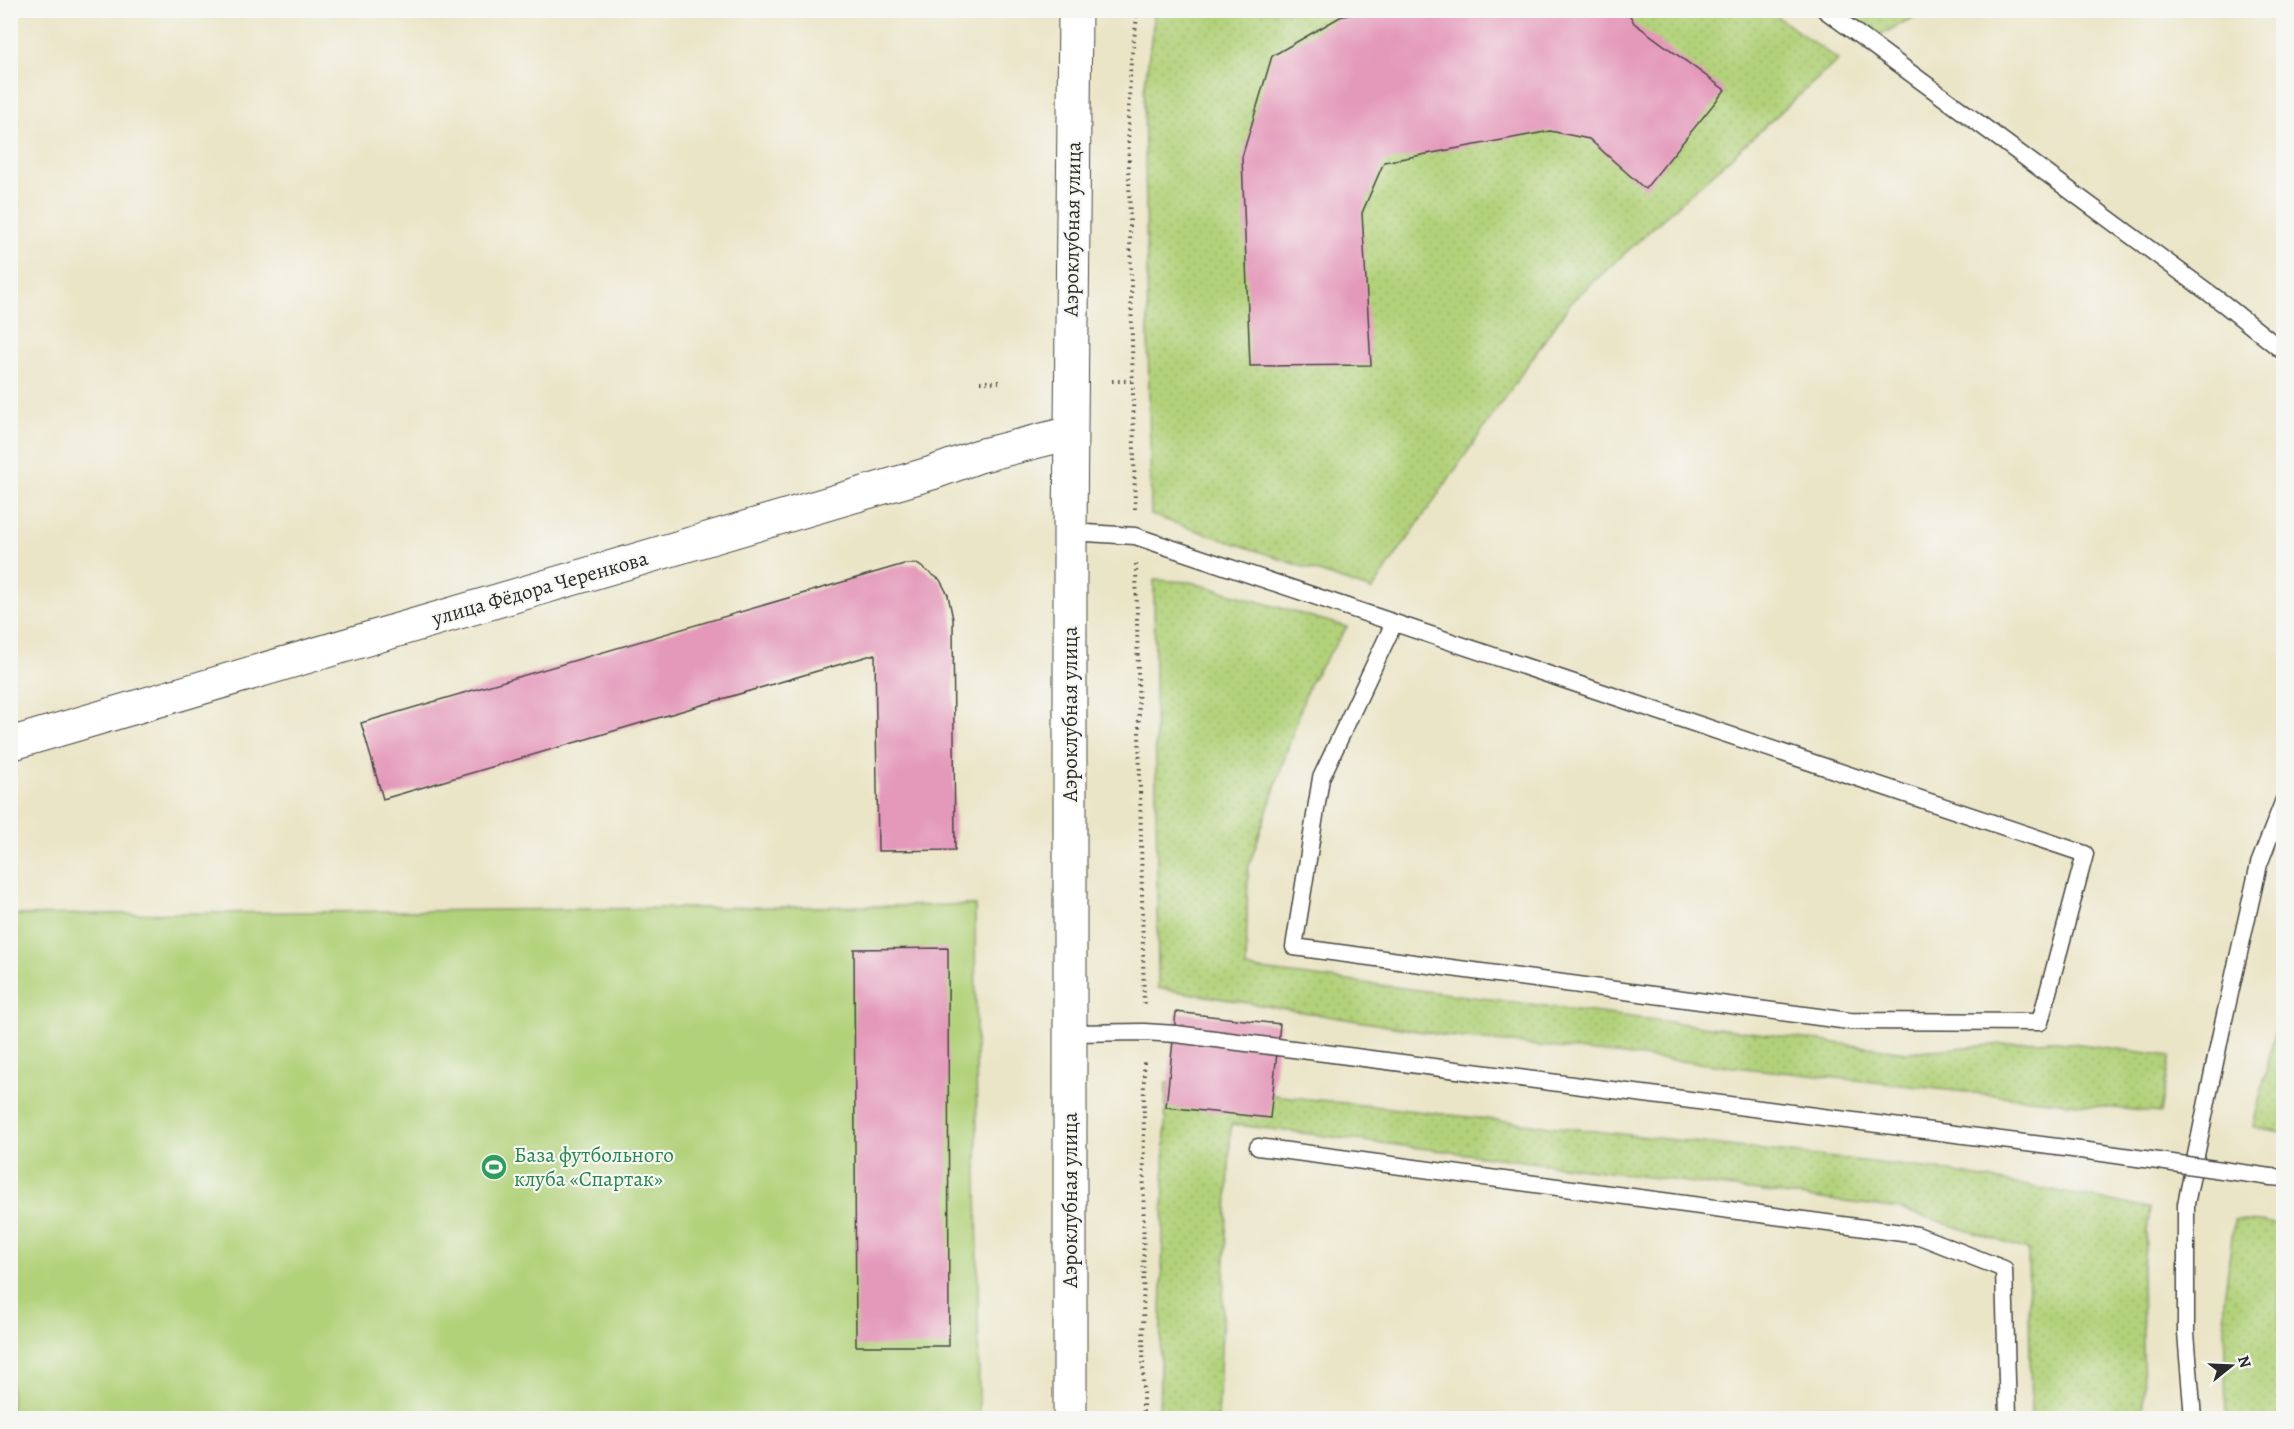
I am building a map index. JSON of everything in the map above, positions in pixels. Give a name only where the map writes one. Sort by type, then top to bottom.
[{"type":"street","name":"Аэроклубная улица","points":[[1070,1419],[1070,433],[1075,10]]},
{"type":"street","name":"улица Фёдора Черенкова","points":[[10,744],[932,473],[979,456],[1070,433]]},
{"type":"lane","points":[[1825,10],[2224,304],[2283,352]]},
{"type":"lane","points":[[1070,532],[1135,536],[2085,854],[2040,1022],[1849,1021],[1294,947],[1321,778],[1394,623]]},
{"type":"lane","points":[[2193,1419],[2186,1333],[2186,1204],[2259,864],[2283,800]]},
{"type":"lane","points":[[1071,1033],[1144,1032],[2277,1177]]},
{"type":"lane","points":[[1258,1147],[1917,1235],[2004,1269],[2008,1419]]},
{"type":"path","points":[[1138,10],[1131,61],[1128,117],[1144,1032],[1143,1419]]},
{"type":"path","points":[[1112,381],[1133,381]]},
{"type":"path","points":[[980,382],[999,382]]},
{"type":"green space","points":[[1155,11],[1769,11],[1838,60],[1571,302],[1372,590],[1151,515],[1144,91]]},
{"type":"green space","points":[[1843,11],[1926,11],[1878,36]]},
{"type":"green space","points":[[1154,580],[1190,582],[1347,627],[1309,684],[1248,869],[1246,968],[1907,1052],[2050,1040],[2170,1056],[2160,1113],[1448,1036],[1158,988]]},
{"type":"green space","name":"База футбольного клуба «Спартак»","points":[[975,905],[979,1418],[11,1418],[10,915]]},
{"type":"green space","points":[[2283,998],[2283,1132],[2253,1127]]},
{"type":"green space","points":[[1166,1083],[1933,1169],[2150,1208],[2142,1272],[2144,1418],[2031,1418],[2028,1250],[1900,1209],[1231,1124],[1218,1418],[1159,1418]]},
{"type":"green space","points":[[2234,1220],[2283,1224],[2283,1270],[2279,1270],[2280,1418],[2226,1418],[2224,1301]]},
{"type":"building","points":[[1369,10],[1627,10],[1634,23],[1725,90],[1645,189],[1589,139],[1550,131],[1384,162],[1362,213],[1371,365],[1250,366],[1242,157],[1272,56],[1340,17]]},
{"type":"building","points":[[904,564],[917,564],[940,580],[948,595],[953,619],[955,850],[878,851],[875,654],[383,799],[361,723]]},
{"type":"building","points":[[948,948],[949,1346],[856,1346],[854,949]]},
{"type":"building","points":[[1176,1012],[1280,1024],[1270,1118],[1166,1107]]},
{"type":"place","name":"База футбольного клуба «Спартак»","points":[[494,1167]]}]
